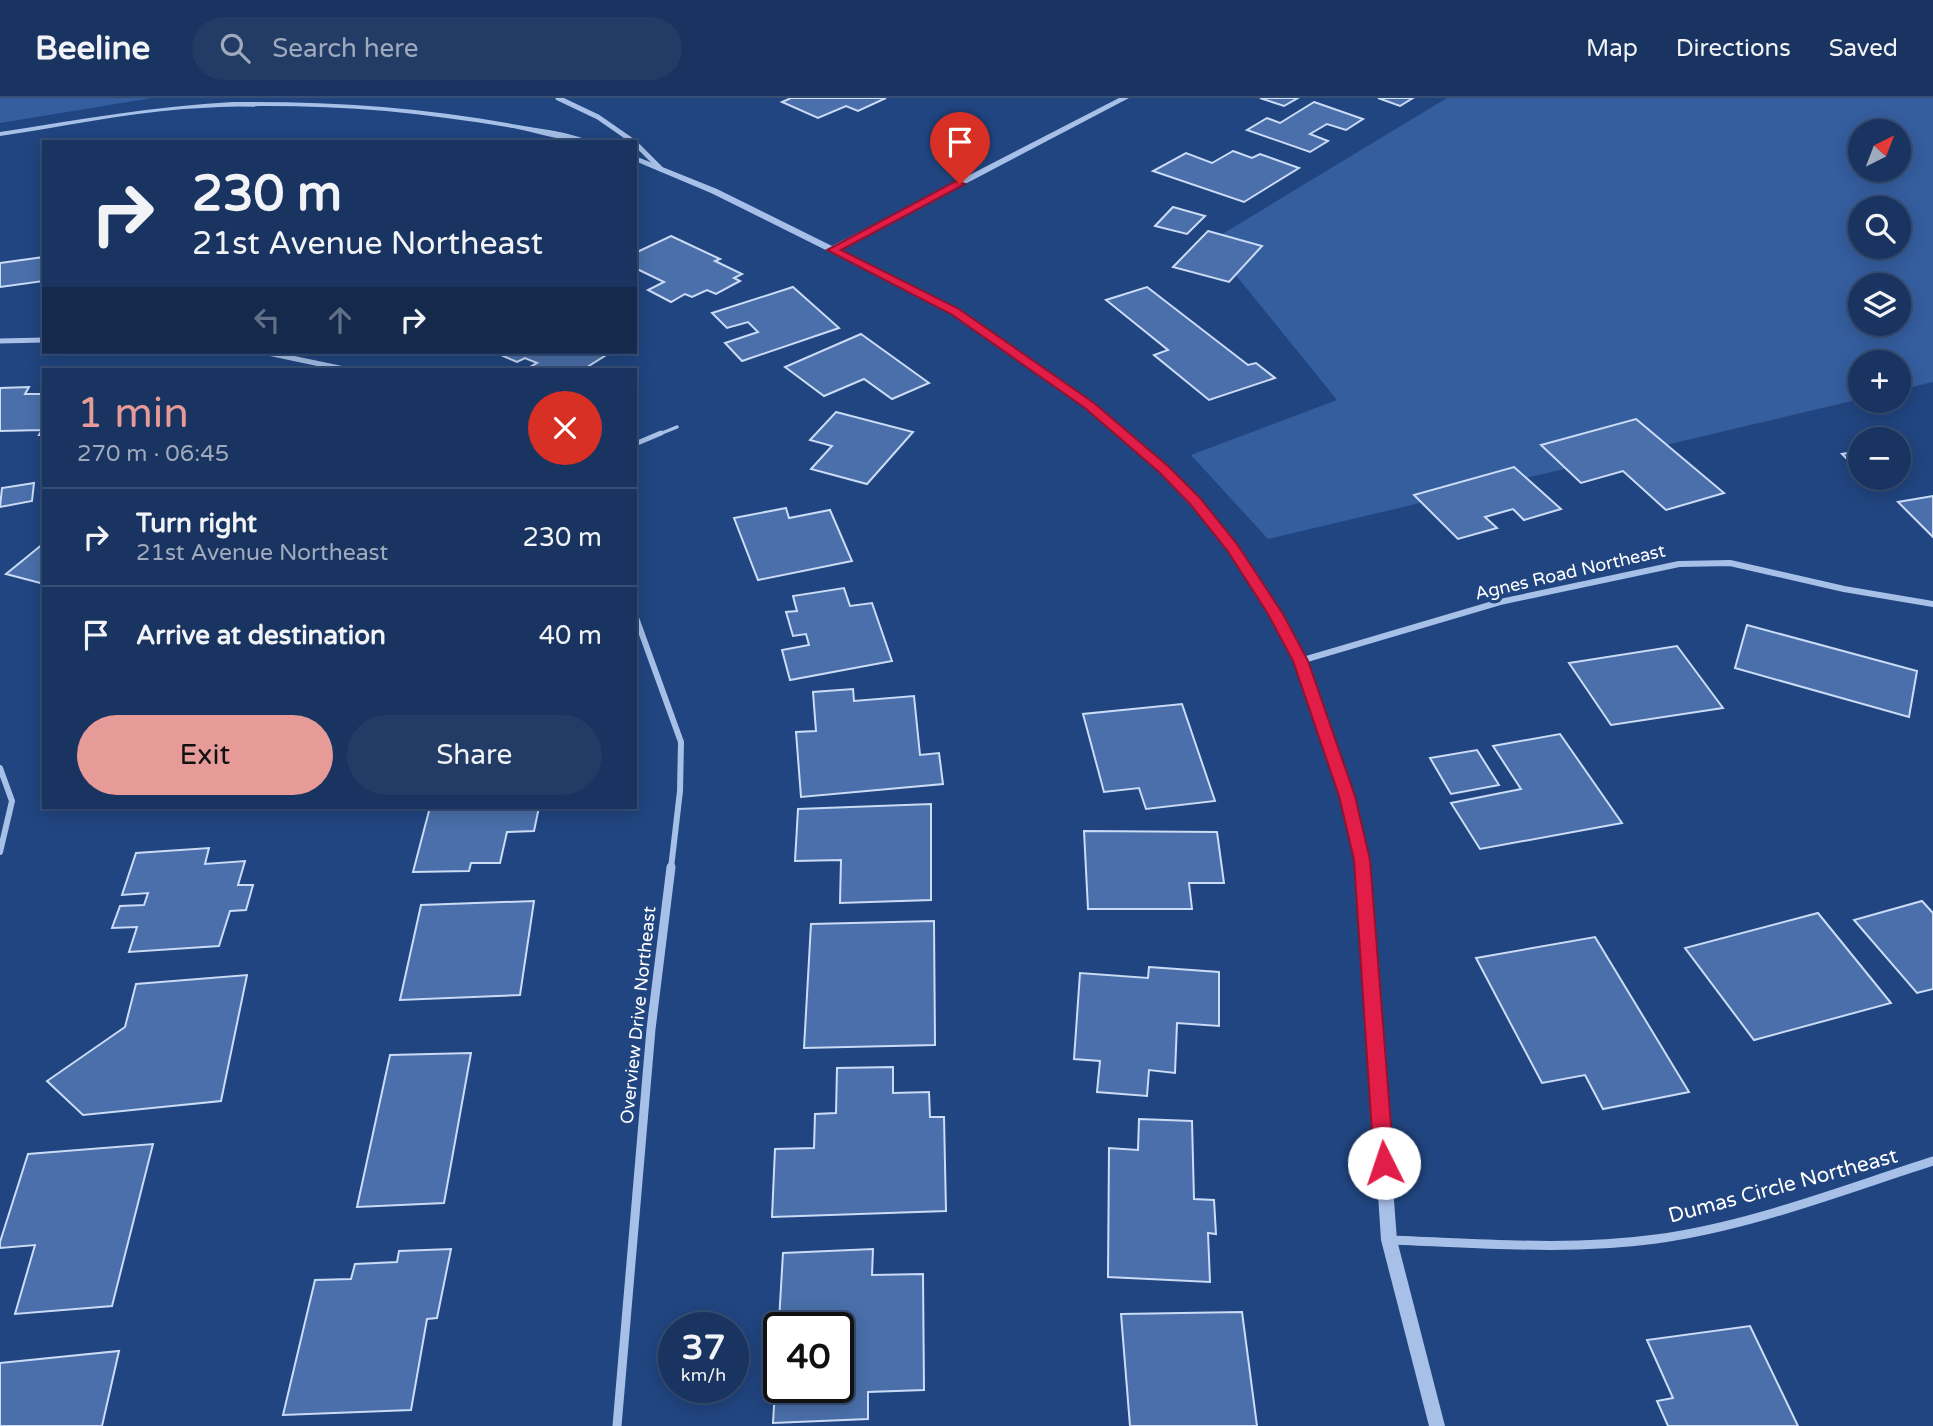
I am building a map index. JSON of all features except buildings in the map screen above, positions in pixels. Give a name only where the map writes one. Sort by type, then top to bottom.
[{"type":"street","points":[[558,98],[598,117],[631,140]]},
{"type":"street","points":[[832,250],[1125,98]]},
{"type":"street","points":[[0,134],[211,102],[376,108],[523,126],[579,140]]},
{"type":"street","points":[[637,145],[661,169]]},
{"type":"street","points":[[637,159],[714,191],[955,312],[1090,406],[1164,469],[1232,547],[1276,614],[1300,661],[1347,796],[1362,860],[1389,1240],[1437,1426]]},
{"type":"street","points":[[0,341],[42,340]]},
{"type":"street","points":[[273,354],[339,368]]},
{"type":"street","name":"Agnes Road Northeast","points":[[1300,661],[1500,602],[1679,564],[1730,563],[1844,589],[1933,604]]},
{"type":"street","name":"Overview Drive Northeast","points":[[617,1426],[651,1029],[680,791],[681,742],[637,621]]},
{"type":"street","points":[[0,768],[12,801],[0,852]]},
{"type":"street","name":"Dumas Circle Northeast","points":[[1389,1240],[1555,1245],[1692,1233],[1808,1201],[1933,1161]]},
{"type":"lane","points":[[637,443],[677,427]]},
{"type":"shaded area","points":[[0,98],[152,98],[0,123]]},
{"type":"shaded area","points":[[1447,98],[1933,98],[1933,382],[1911,387],[1911,350],[1848,350],[1848,402],[1268,539],[1191,455],[1337,400],[1209,242]]},
{"type":"route","points":[[960,184],[832,250],[955,312],[1090,406],[1164,469],[1195,501],[1232,547],[1276,614],[1300,661],[1347,796],[1362,860],[1384,1163]]}]
